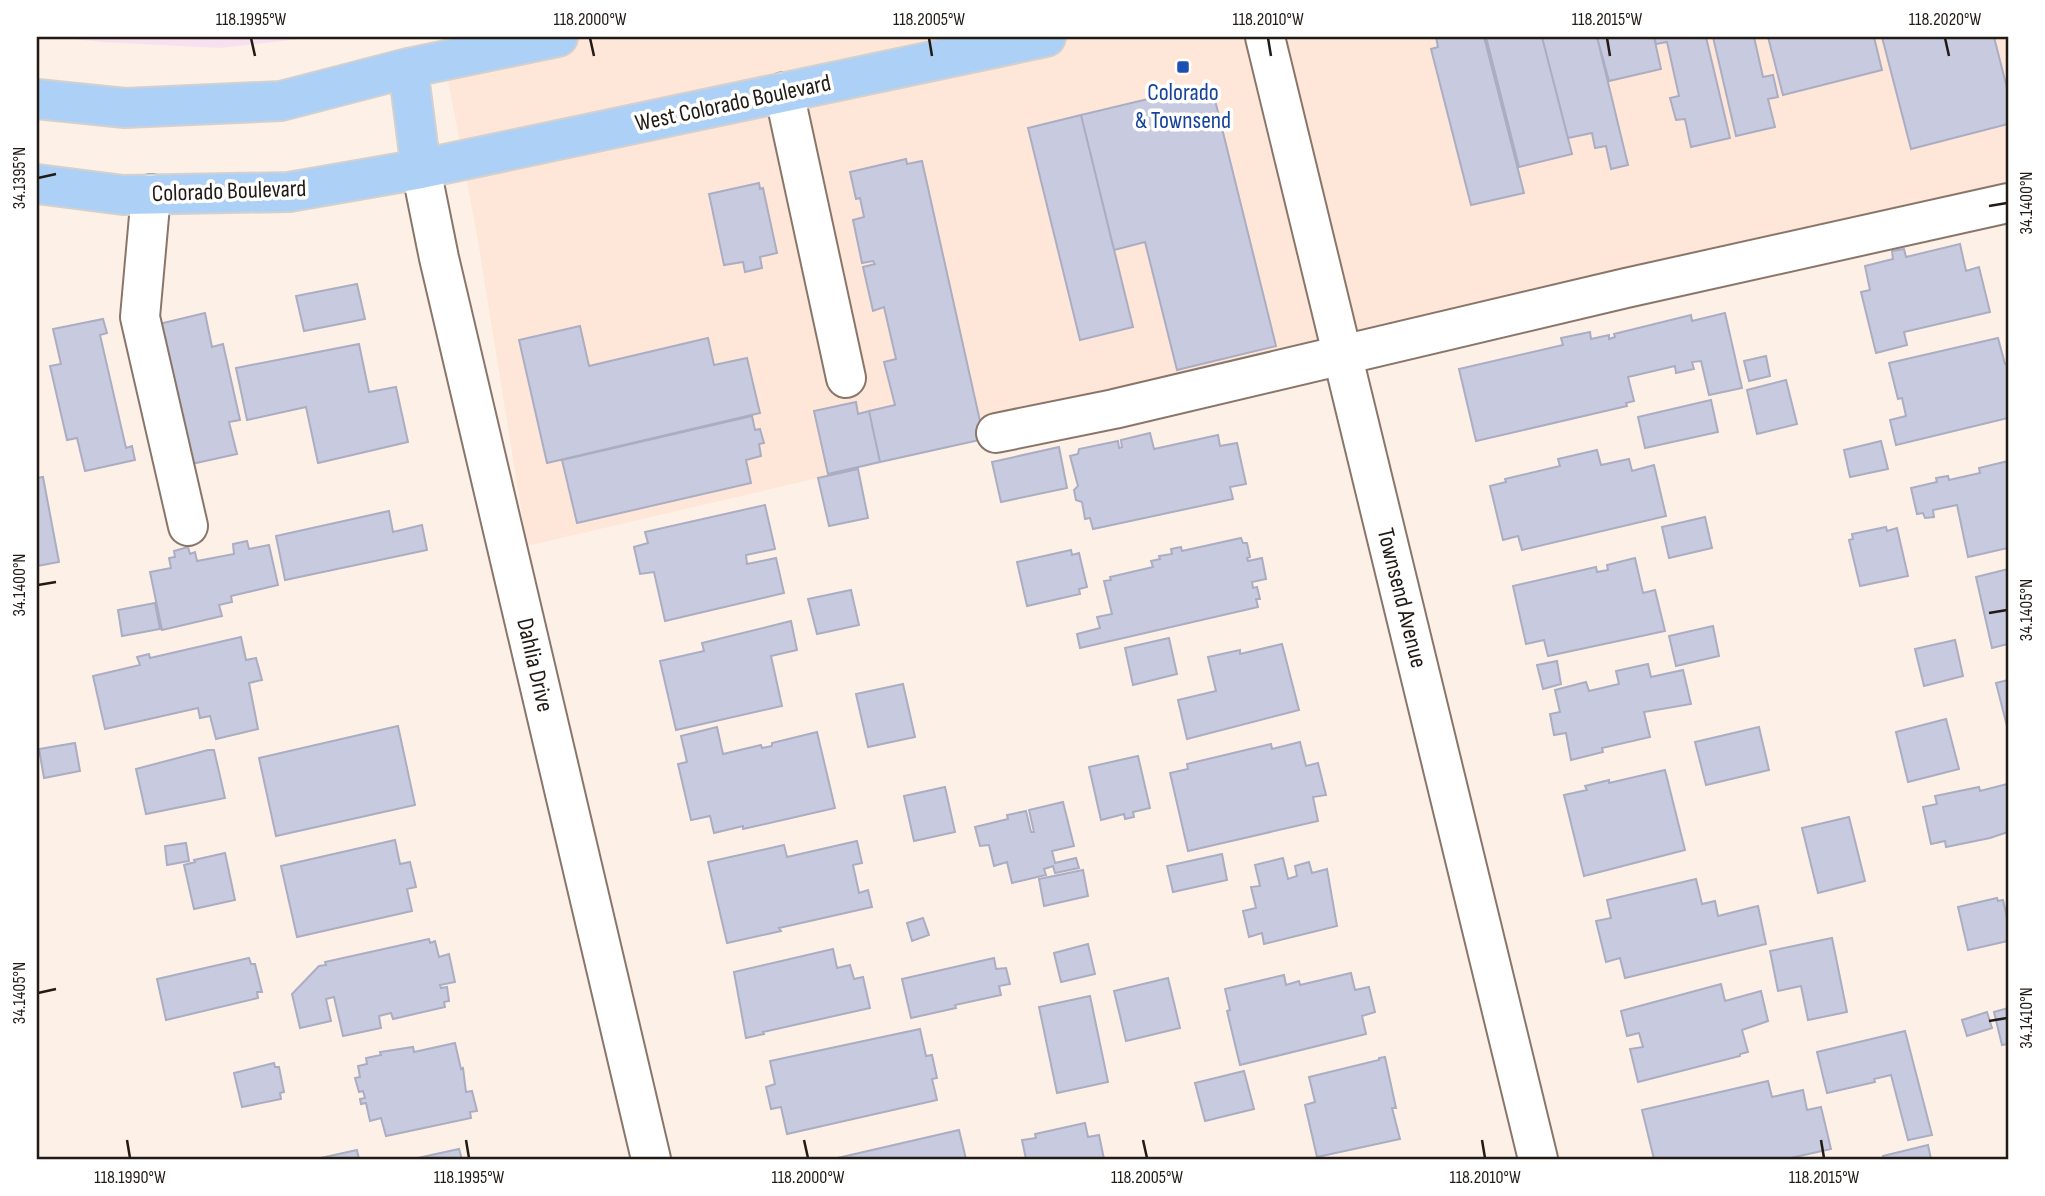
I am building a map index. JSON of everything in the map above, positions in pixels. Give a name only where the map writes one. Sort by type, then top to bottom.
[{"type":"main road","points":[[37,99],[125,108],[281,101],[408,68],[558,37]]},
{"type":"main road","name":"West Colorado Boulevard","points":[[421,169],[1046,37]]},
{"type":"main road","points":[[408,68],[421,169]]},
{"type":"main road","name":"Colorado Boulevard","points":[[37,184],[123,195],[289,192],[421,169]]},
{"type":"street","name":"Townsend Avenue","points":[[1265,37],[1538,1159]]},
{"type":"street","points":[[784,92],[846,378]]},
{"type":"street","name":"Dahlia Drive","points":[[421,169],[439,258],[651,1159]]},
{"type":"street","points":[[151,194],[140,317],[188,526]]},
{"type":"street","points":[[996,433],[1114,409],[1342,354],[2008,203]]},
{"type":"shaded area","points":[[56,37],[319,37],[219,48]]},
{"type":"shaded area","points":[[440,37],[2008,37],[2008,200],[527,546],[478,241]]},
{"type":"building","points":[[1436,37],[1484,37],[1524,193],[1471,205],[1431,49],[1438,47]]},
{"type":"building","points":[[1486,37],[1542,37],[1572,154],[1519,167]]},
{"type":"building","points":[[1542,37],[1597,37],[1628,165],[1611,169],[1606,146],[1595,148],[1592,133],[1568,138]]},
{"type":"building","points":[[1597,37],[1654,37],[1661,69],[1609,81]]},
{"type":"building","points":[[1654,37],[1706,37],[1730,138],[1691,147],[1685,119],[1676,120],[1670,98],[1679,96],[1667,42],[1656,44]]},
{"type":"building","points":[[1713,37],[1754,37],[1763,77],[1773,75],[1778,97],[1768,99],[1775,127],[1736,136]]},
{"type":"building","points":[[1768,37],[1874,37],[1882,70],[1783,95]]},
{"type":"building","points":[[1882,37],[1994,37],[2008,92],[2008,124],[1911,149]]},
{"type":"building","points":[[1198,87],[1215,100],[1276,346],[1177,370],[1145,242],[1114,250],[1081,115]]},
{"type":"building","points":[[1081,115],[1133,327],[1080,340],[1028,128]]},
{"type":"building","points":[[906,159],[907,164],[922,161],[984,439],[880,462],[869,411],[895,405],[884,362],[896,359],[884,307],[873,311],[863,267],[875,264],[873,261],[862,263],[853,220],[864,217],[860,198],[856,199],[850,172]]},
{"type":"building","points":[[759,183],[760,189],[763,188],[777,253],[760,257],[762,268],[745,272],[743,262],[724,265],[709,194]]},
{"type":"building","points":[[1960,244],[1966,271],[1979,267],[1990,312],[1904,332],[1907,345],[1876,353],[1861,292],[1870,290],[1865,266],[1893,259],[1892,251],[1904,249],[1906,257]]},
{"type":"building","points":[[357,284],[365,319],[304,331],[296,296]]},
{"type":"building","points":[[205,313],[212,347],[223,344],[240,420],[229,422],[237,454],[187,465],[155,325]]},
{"type":"building","points":[[1725,313],[1742,388],[1709,395],[1701,361],[1692,362],[1694,369],[1676,373],[1675,366],[1628,377],[1634,401],[1626,403],[1627,406],[1476,441],[1459,369],[1563,345],[1561,338],[1590,332],[1591,339],[1609,335],[1609,339],[1615,337],[1614,334],[1691,315],[1692,321]]},
{"type":"building","points":[[103,319],[107,333],[100,335],[126,448],[132,446],[135,460],[85,471],[77,438],[67,440],[50,366],[61,364],[53,329]]},
{"type":"building","points":[[580,326],[589,366],[708,338],[714,365],[747,358],[760,413],[547,463],[519,340]]},
{"type":"building","points":[[1998,338],[2005,364],[2008,364],[2008,418],[1896,445],[1890,420],[1906,416],[1902,398],[1898,399],[1889,363]]},
{"type":"building","points":[[359,344],[369,392],[396,387],[408,442],[318,463],[306,407],[247,420],[236,368]]},
{"type":"building","points":[[1766,356],[1770,376],[1749,381],[1744,361]]},
{"type":"building","points":[[1786,380],[1797,424],[1757,434],[1747,390]]},
{"type":"building","points":[[1711,400],[1718,432],[1645,448],[1638,417]]},
{"type":"building","points":[[856,402],[858,414],[869,411],[880,462],[828,474],[814,411]]},
{"type":"building","points":[[752,416],[755,430],[760,429],[764,443],[759,444],[761,456],[746,460],[751,483],[577,523],[562,460]]},
{"type":"building","points":[[1150,433],[1154,449],[1218,435],[1220,446],[1237,443],[1246,484],[1230,487],[1233,499],[1093,529],[1090,518],[1085,519],[1082,502],[1076,500],[1074,490],[1078,486],[1070,456],[1078,454],[1079,449],[1118,441],[1119,448],[1122,447],[1121,440]]},
{"type":"building","points":[[1881,441],[1888,469],[1850,477],[1844,450]]},
{"type":"building","points":[[1059,447],[1067,488],[1001,502],[992,462]]},
{"type":"building","points":[[1597,450],[1601,465],[1629,459],[1632,471],[1654,465],[1666,516],[1522,550],[1518,536],[1503,540],[1490,486],[1506,482],[1505,479],[1560,466],[1558,459]]},
{"type":"building","points":[[2008,461],[2008,548],[1968,557],[1957,505],[1933,510],[1934,517],[1925,518],[1923,513],[1917,514],[1911,488],[1937,482],[1936,478],[1948,476],[1949,480],[1980,473],[1979,468]]},
{"type":"building","points":[[858,469],[868,518],[829,526],[818,478]]},
{"type":"building","points":[[43,477],[59,562],[37,566],[37,478]]},
{"type":"building","points":[[765,505],[775,549],[746,555],[747,564],[776,558],[784,593],[665,621],[654,572],[640,574],[634,547],[648,543],[645,532]]},
{"type":"building","points":[[389,511],[393,532],[422,525],[427,550],[285,580],[276,536]]},
{"type":"building","points":[[1705,517],[1712,548],[1669,558],[1662,527]]},
{"type":"building","points":[[1886,527],[1887,531],[1897,528],[1908,576],[1860,586],[1849,540],[1853,539],[1852,534]]},
{"type":"building","points":[[1241,538],[1243,543],[1247,543],[1250,557],[1247,558],[1248,561],[1262,558],[1266,579],[1252,582],[1253,588],[1257,587],[1260,599],[1256,599],[1258,607],[1080,648],[1077,634],[1100,628],[1097,617],[1112,614],[1104,581],[1111,580],[1110,577],[1153,567],[1151,561],[1160,559],[1159,556],[1172,554],[1171,549],[1181,547],[1182,551]]},
{"type":"building","points":[[247,541],[249,549],[269,545],[278,585],[231,596],[232,602],[219,605],[222,616],[162,630],[150,572],[171,568],[169,558],[175,557],[174,551],[188,547],[190,554],[195,552],[197,561],[234,554],[233,544]]},
{"type":"building","points":[[1071,550],[1072,555],[1079,553],[1087,587],[1079,589],[1080,594],[1027,606],[1017,562]]},
{"type":"building","points":[[1635,558],[1643,593],[1655,590],[1665,631],[1548,656],[1544,640],[1526,644],[1513,586],[1596,567],[1597,572],[1608,570],[1607,565]]},
{"type":"building","points":[[2008,569],[2008,644],[1992,648],[1976,577]]},
{"type":"building","points":[[851,590],[859,625],[817,634],[808,599]]},
{"type":"building","points":[[155,603],[160,629],[122,636],[118,610]]},
{"type":"building","points":[[791,621],[797,650],[771,656],[782,706],[676,730],[660,661],[704,651],[702,643]]},
{"type":"building","points":[[1713,626],[1719,656],[1676,666],[1669,636]]},
{"type":"building","points":[[241,637],[246,660],[256,658],[262,680],[249,683],[258,729],[216,739],[210,716],[200,718],[198,708],[105,729],[93,676],[140,665],[137,657],[149,654],[150,658]]},
{"type":"building","points":[[1169,638],[1177,674],[1133,685],[1125,648]]},
{"type":"building","points":[[1955,640],[1963,676],[1924,686],[1915,649]]},
{"type":"building","points":[[1282,644],[1299,710],[1187,739],[1178,700],[1216,691],[1208,657],[1240,650],[1240,654]]},
{"type":"building","points":[[1557,661],[1561,684],[1543,689],[1537,665]]},
{"type":"building","points":[[1648,664],[1651,677],[1683,670],[1691,704],[1644,712],[1650,737],[1602,748],[1603,752],[1571,760],[1566,733],[1554,735],[1550,714],[1560,712],[1555,690],[1586,682],[1589,691],[1619,684],[1616,671]]},
{"type":"building","points":[[2008,680],[2008,730],[1996,683]]},
{"type":"building","points":[[903,684],[915,737],[868,747],[856,694]]},
{"type":"building","points":[[1946,719],[1959,769],[1908,782],[1896,732]]},
{"type":"building","points":[[398,726],[415,805],[276,836],[259,758]]},
{"type":"building","points":[[717,727],[723,754],[761,745],[762,748],[772,746],[772,743],[817,732],[835,808],[714,833],[710,816],[691,820],[678,764],[687,762],[681,736]]},
{"type":"building","points":[[1759,727],[1769,770],[1706,785],[1695,742]]},
{"type":"building","points":[[1300,742],[1306,766],[1318,763],[1326,795],[1313,797],[1318,821],[1188,851],[1170,773],[1188,769],[1187,764],[1271,744],[1272,749]]},
{"type":"building","points":[[75,743],[80,771],[44,778],[39,749]]},
{"type":"building","points":[[214,750],[225,798],[146,814],[136,769]]},
{"type":"building","points":[[1138,756],[1150,808],[1133,812],[1134,817],[1125,819],[1124,814],[1101,820],[1089,767]]},
{"type":"building","points":[[1665,770],[1685,850],[1584,876],[1564,795],[1587,790],[1585,786],[1609,780],[1609,783]]},
{"type":"building","points":[[2007,784],[2008,832],[1946,847],[1945,841],[1931,844],[1923,807],[1937,804],[1935,796],[1979,787],[1980,791]]},
{"type":"building","points":[[945,787],[955,832],[914,841],[904,796]]},
{"type":"building","points":[[1063,802],[1074,846],[1052,851],[1055,863],[1076,858],[1079,868],[1055,873],[1053,866],[1044,869],[1046,875],[1012,883],[1007,862],[994,866],[989,845],[980,846],[975,827],[1008,819],[1007,815],[1026,811],[1031,832],[1034,832],[1029,810]]},
{"type":"building","points":[[1849,817],[1865,881],[1818,893],[1802,828]]},
{"type":"building","points":[[395,840],[400,864],[410,862],[416,887],[407,889],[412,911],[297,937],[281,866]]},
{"type":"building","points":[[857,841],[862,863],[853,865],[859,893],[868,890],[872,907],[727,943],[708,862],[784,845],[787,857]]},
{"type":"building","points":[[186,843],[189,861],[167,865],[165,846]]},
{"type":"building","points":[[225,853],[235,900],[194,909],[184,865]]},
{"type":"building","points":[[1222,854],[1227,880],[1173,892],[1167,866]]},
{"type":"building","points":[[1283,858],[1288,879],[1297,876],[1295,866],[1309,862],[1312,873],[1327,869],[1337,926],[1264,944],[1262,933],[1249,937],[1243,911],[1256,908],[1251,887],[1260,886],[1255,865]]},
{"type":"building","points":[[1083,870],[1088,896],[1044,906],[1039,879]]},
{"type":"building","points":[[1696,879],[1702,904],[1715,901],[1718,916],[1758,906],[1766,944],[1625,978],[1620,958],[1606,962],[1596,921],[1611,918],[1607,900]]},
{"type":"building","points":[[1997,898],[1998,901],[2003,900],[2008,922],[2008,941],[1968,950],[1958,907]]},
{"type":"building","points":[[923,918],[929,935],[912,941],[907,923]]},
{"type":"building","points":[[1832,938],[1847,1012],[1808,1020],[1801,986],[1778,991],[1770,951]]},
{"type":"building","points":[[429,939],[430,943],[435,941],[439,957],[449,954],[455,982],[440,985],[441,988],[447,987],[449,1001],[444,1002],[445,1007],[393,1019],[391,1013],[379,1016],[381,1028],[343,1036],[334,997],[326,999],[331,1021],[300,1028],[292,994],[319,966],[326,965],[325,962]]},
{"type":"building","points":[[1088,944],[1095,974],[1061,982],[1054,953]]},
{"type":"building","points":[[833,949],[837,968],[850,965],[854,979],[863,977],[870,1008],[746,1038],[734,972]]},
{"type":"building","points":[[249,958],[251,964],[255,964],[262,992],[257,992],[258,998],[166,1020],[157,979]]},
{"type":"building","points":[[994,958],[996,969],[1006,968],[1010,984],[999,986],[1001,995],[911,1018],[902,979]]},
{"type":"building","points":[[1351,973],[1355,990],[1369,987],[1375,1012],[1362,1016],[1366,1034],[1240,1065],[1227,1011],[1230,1010],[1225,989],[1284,975],[1286,985],[1299,981],[1300,985]]},
{"type":"building","points":[[1168,978],[1180,1028],[1126,1041],[1114,991]]},
{"type":"building","points":[[1721,984],[1725,1001],[1761,991],[1768,1021],[1742,1030],[1748,1052],[1638,1082],[1630,1049],[1643,1047],[1639,1033],[1627,1036],[1621,1011]]},
{"type":"building","points":[[1090,996],[1108,1082],[1057,1093],[1039,1007]]},
{"type":"building","points":[[2008,1008],[2008,1044],[2002,1045],[1994,1012]]},
{"type":"building","points":[[1987,1012],[1992,1028],[1967,1036],[1962,1020]]},
{"type":"building","points":[[920,1029],[926,1056],[932,1055],[937,1078],[932,1079],[937,1100],[787,1134],[781,1107],[771,1109],[766,1087],[775,1084],[770,1061]]},
{"type":"building","points":[[1905,1031],[1932,1135],[1908,1140],[1891,1075],[1874,1079],[1875,1082],[1827,1093],[1817,1052]]},
{"type":"building","points":[[455,1043],[461,1069],[463,1068],[466,1092],[472,1091],[477,1111],[470,1112],[471,1118],[386,1136],[381,1118],[370,1121],[366,1103],[361,1104],[360,1099],[365,1098],[363,1091],[359,1092],[355,1078],[360,1077],[358,1066],[367,1064],[366,1058],[381,1055],[380,1052],[413,1047],[414,1052]]},
{"type":"building","points":[[1385,1057],[1396,1108],[1392,1108],[1400,1139],[1317,1157],[1305,1105],[1315,1102],[1309,1077]]},
{"type":"building","points":[[274,1063],[275,1067],[279,1067],[284,1092],[280,1093],[281,1099],[242,1107],[234,1073]]},
{"type":"building","points":[[1244,1071],[1254,1109],[1205,1121],[1195,1083]]},
{"type":"building","points":[[1768,1081],[1772,1097],[1803,1090],[1807,1110],[1821,1107],[1831,1149],[1786,1159],[1654,1159],[1642,1110]]},
{"type":"building","points":[[1085,1123],[1088,1137],[1099,1135],[1104,1159],[1026,1159],[1022,1140],[1036,1138],[1035,1134]]},
{"type":"building","points":[[959,1130],[966,1159],[833,1159]]},
{"type":"building","points":[[1928,1145],[1931,1159],[1884,1159],[1883,1156]]},
{"type":"building","points":[[459,1149],[462,1159],[413,1159]]},
{"type":"building","points":[[357,1150],[359,1159],[316,1159]]},
{"type":"place","name":"Colorado & Townsend","points":[[1183,67]]}]
